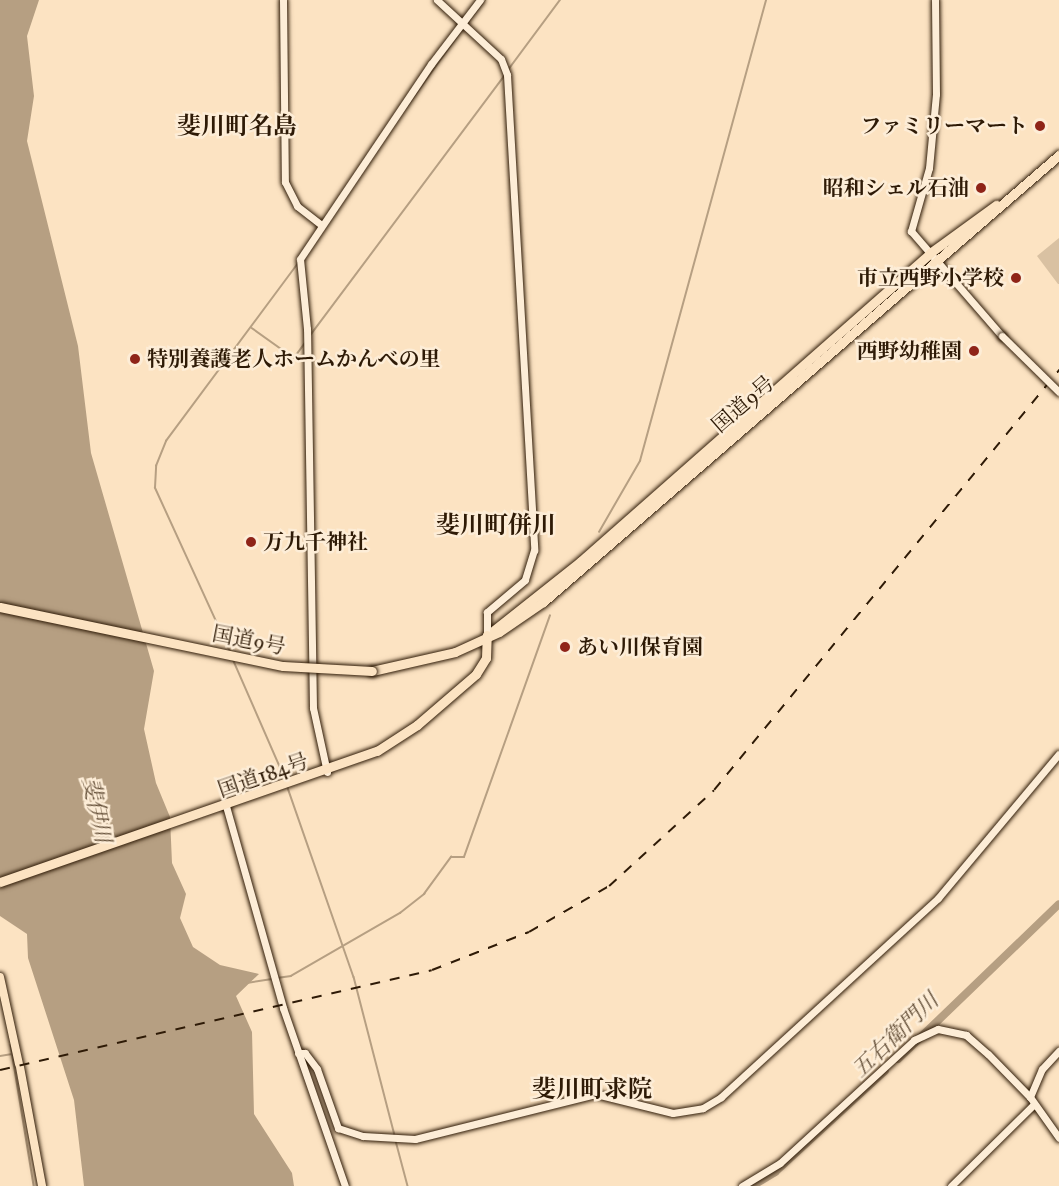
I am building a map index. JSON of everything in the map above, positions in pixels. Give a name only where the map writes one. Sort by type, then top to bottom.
[{"type":"highway","name":"国道9号","points":[[0,608],[283,666],[372,671],[430,660],[488,635],[550,597],[1059,155]]},
{"type":"highway","name":"国道9号","points":[[488,635],[581,561],[930,253],[970,220],[1017,192]]},
{"type":"highway","name":"国道184号","points":[[0,882],[215,811],[327,772],[377,751],[433,712],[482,667],[488,635]]},
{"type":"main road","points":[[0,976],[20,1065],[42,1186]]},
{"type":"street","points":[[283,0],[285,182],[297,206],[321,225]]},
{"type":"street","points":[[437,0],[461,25],[501,59],[507,75],[534,550],[525,580],[488,612],[488,635]]},
{"type":"street","points":[[327,772],[313,708],[308,329],[300,259],[321,225],[480,0]]},
{"type":"street","points":[[935,0],[936,94],[929,168],[926,190],[910,225],[930,253],[1002,336],[1059,392]]},
{"type":"street","points":[[298,1053],[305,1053],[317,1069],[338,1128],[363,1136],[415,1139],[596,1094],[673,1113],[703,1108],[721,1097],[938,898],[1059,754]]},
{"type":"street","points":[[226,806],[298,1053],[345,1186]]},
{"type":"street","points":[[741,1186],[780,1163],[930,1030],[945,1028],[966,1035],[1021,1088],[1059,1138]]},
{"type":"street","points":[[951,1186],[1031,1101],[1035,1084],[1059,1051]]},
{"type":"street","points":[[1021,1088],[1035,1084]]},
{"type":"shaded area","points":[[1059,238],[1059,284],[1058,284],[1037,256]]},
{"type":"water","name":"斐伊川","points":[[0,0],[39,0],[27,36],[34,96],[27,141],[78,346],[91,453],[154,671],[144,729],[156,783],[170,817],[172,863],[186,894],[180,918],[193,947],[220,965],[259,974],[236,996],[252,1032],[254,1114],[292,1173],[294,1186],[84,1186],[74,1100],[28,958],[27,934],[0,916]]},
{"type":"waterway","points":[[467,23],[485,0]]},
{"type":"waterway","points":[[508,70],[560,0]]},
{"type":"waterway","points":[[599,532],[640,461],[766,0]]},
{"type":"waterway","points":[[400,116],[464,27]]},
{"type":"waterway","points":[[309,337],[504,76]]},
{"type":"waterway","points":[[230,652],[155,488],[156,466],[166,441],[298,263]]},
{"type":"waterway","points":[[252,328],[294,358],[305,343]]},
{"type":"waterway","points":[[277,978],[291,976],[400,913],[424,894],[451,857],[464,857],[550,616]]},
{"type":"waterway","points":[[233,659],[285,778]]},
{"type":"waterway","points":[[287,785],[354,977],[395,1136]]},
{"type":"waterway","name":"五右衛門川","points":[[898,1059],[1059,904]]},
{"type":"waterway","points":[[247,983],[272,979]]},
{"type":"waterway","points":[[11,1045],[34,1186]]},
{"type":"waterway","points":[[0,1056],[12,1054]]},
{"type":"waterway","name":"五右衛門川","points":[[752,1186],[775,1172],[885,1071]]},
{"type":"waterway","points":[[396,1141],[408,1186]]},
{"type":"railway","points":[[0,1070],[432,970],[529,932],[609,886],[714,790],[1059,370]]},
{"type":"place","name":"ファミリーマート","points":[[1040,126]]},
{"type":"place","name":"昭和シェル石油","points":[[981,188]]},
{"type":"place","name":"市立西野小学校","points":[[1016,278]]},
{"type":"place","name":"西野幼稚園","points":[[974,351]]},
{"type":"place","name":"特別養護老人ホームかんべの里","points":[[135,359]]},
{"type":"place","name":"万九千神社","points":[[251,542]]},
{"type":"place","name":"あい川保育園","points":[[565,647]]},
{"type":"district","name":"斐川町名島","points":[[237,127]]},
{"type":"district","name":"斐川町併川","points":[[496,526]]},
{"type":"district","name":"斐川町求院","points":[[592,1090]]}]
